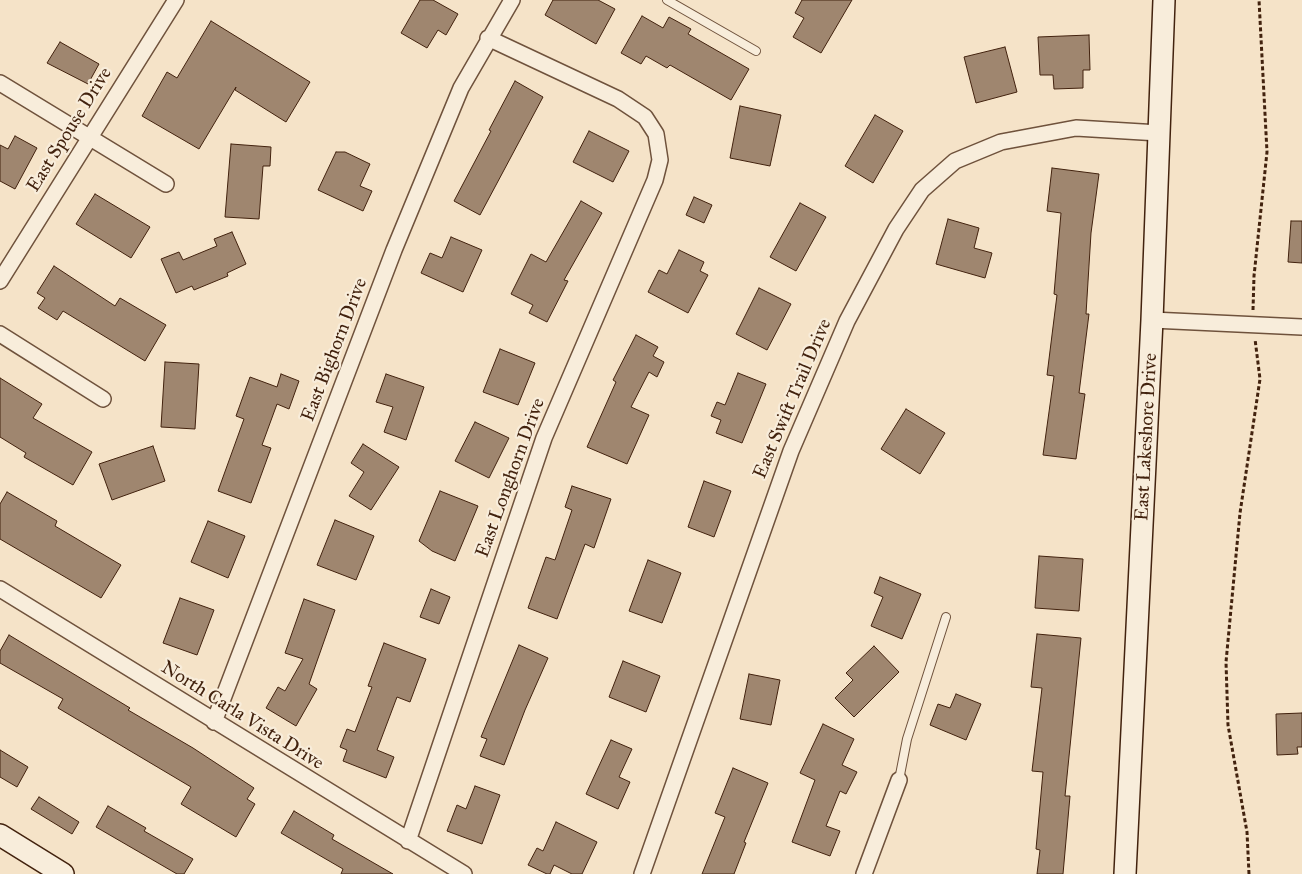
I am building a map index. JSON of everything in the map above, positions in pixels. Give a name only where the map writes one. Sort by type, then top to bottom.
[{"type":"main road","name":"East Lakeshore Drive","points":[[1125,874],[1152,320],[1164,0]]},
{"type":"main road","points":[[0,835],[63,874]]},
{"type":"street","name":"East Spouse Drive","points":[[0,281],[176,0]]},
{"type":"street","name":"East Bighorn Drive","points":[[214,722],[394,250],[461,88],[488,38],[512,0]]},
{"type":"street","name":"East Longhorn Drive","points":[[408,841],[544,438],[655,180],[660,160],[656,134],[645,117],[618,99],[488,38]]},
{"type":"street","points":[[0,83],[166,184]]},
{"type":"street","name":"East Swift Trail Drive","points":[[642,874],[791,451],[847,321],[896,229],[922,190],[955,160],[1001,142],[1076,128],[1159,133]]},
{"type":"street","points":[[1152,320],[1302,327]]},
{"type":"street","points":[[0,334],[103,399]]},
{"type":"street","name":"North Carla Vista Drive","points":[[0,589],[464,874]]},
{"type":"street","points":[[864,874],[898,780]]},
{"type":"lane","points":[[667,0],[756,51]]},
{"type":"lane","points":[[898,780],[907,739],[946,617]]},
{"type":"path","points":[[1249,874],[1246,832],[1228,725],[1226,662],[1240,513],[1260,379],[1253,325],[1254,276],[1267,152],[1259,0]]},
{"type":"building","points":[[420,0],[433,0],[458,14],[446,35],[438,30],[427,48],[401,33]]},
{"type":"building","points":[[553,0],[598,0],[615,9],[596,44],[545,15]]},
{"type":"building","points":[[802,0],[852,0],[821,53],[793,37],[804,18],[795,13]]},
{"type":"building","points":[[642,16],[663,28],[669,17],[691,29],[688,34],[749,69],[731,100],[670,65],[667,68],[646,56],[641,64],[621,53]]},
{"type":"building","points":[[211,21],[310,82],[286,122],[235,90],[236,87],[199,149],[142,116],[167,72],[177,78]]},
{"type":"building","points":[[1089,35],[1090,70],[1083,70],[1083,88],[1054,89],[1053,75],[1040,75],[1038,37]]},
{"type":"building","points":[[60,42],[99,64],[88,84],[47,63]]},
{"type":"building","points":[[1005,47],[1017,92],[976,103],[964,57]]},
{"type":"building","points":[[515,81],[543,97],[480,215],[454,201]]},
{"type":"building","points":[[740,106],[781,115],[770,166],[730,158]]},
{"type":"building","points":[[875,115],[903,131],[873,183],[845,166]]},
{"type":"building","points":[[589,131],[629,151],[613,182],[573,162]]},
{"type":"building","points":[[15,136],[37,148],[15,189],[0,181],[0,145],[8,149]]},
{"type":"building","points":[[231,144],[271,147],[270,166],[263,166],[259,219],[225,217]]},
{"type":"building","points":[[336,152],[345,152],[370,164],[360,186],[372,191],[363,211],[318,190]]},
{"type":"building","points":[[1052,168],[1099,174],[1091,233],[1086,314],[1089,314],[1079,393],[1085,394],[1076,459],[1043,455],[1054,376],[1047,375],[1057,295],[1054,294],[1061,213],[1047,211]]},
{"type":"building","points":[[95,194],[150,227],[131,258],[76,224]]},
{"type":"building","points":[[694,197],[712,205],[704,223],[686,215]]},
{"type":"building","points":[[581,201],[602,213],[564,280],[568,281],[547,322],[529,313],[533,305],[511,294],[531,254],[546,262]]},
{"type":"building","points":[[800,203],[826,217],[796,271],[770,257]]},
{"type":"building","points":[[948,219],[979,228],[974,248],[992,253],[985,278],[936,264]]},
{"type":"building","points":[[1291,221],[1302,221],[1302,263],[1288,262]]},
{"type":"building","points":[[232,232],[246,264],[227,273],[228,276],[194,290],[192,286],[176,293],[161,259],[179,252],[183,260],[217,246],[214,239]]},
{"type":"building","points":[[451,237],[482,250],[463,292],[421,273],[430,253],[442,258]]},
{"type":"building","points":[[679,250],[704,262],[700,271],[708,275],[688,313],[648,292],[659,270],[667,274]]},
{"type":"building","points":[[54,266],[115,306],[120,298],[166,325],[145,361],[63,311],[57,320],[38,308],[45,298],[37,293]]},
{"type":"building","points":[[759,288],[791,304],[767,350],[736,334]]},
{"type":"building","points":[[636,335],[658,347],[653,356],[664,362],[657,377],[649,372],[631,407],[649,415],[627,464],[587,447],[616,382],[613,380]]},
{"type":"building","points":[[500,349],[535,363],[518,405],[483,392]]},
{"type":"building","points":[[165,362],[199,364],[195,429],[161,427]]},
{"type":"building","points":[[738,373],[766,384],[742,443],[716,433],[721,420],[711,416],[717,402],[725,405]]},
{"type":"building","points":[[281,374],[299,381],[289,409],[277,404],[262,445],[271,448],[251,503],[218,491],[244,419],[236,416],[250,377],[277,387]]},
{"type":"building","points":[[386,374],[424,387],[406,440],[384,432],[393,407],[376,402]]},
{"type":"building","points":[[0,378],[42,404],[33,418],[92,452],[73,485],[24,457],[26,453],[0,437]]},
{"type":"building","points":[[906,409],[945,433],[920,474],[881,449]]},
{"type":"building","points":[[475,422],[509,438],[489,478],[455,461]]},
{"type":"building","points":[[363,444],[399,467],[371,510],[349,496],[364,472],[351,463]]},
{"type":"building","points":[[153,446],[165,481],[112,500],[99,464]]},
{"type":"building","points":[[704,481],[731,491],[714,537],[688,527]]},
{"type":"building","points":[[572,486],[611,499],[594,548],[585,544],[557,619],[528,608],[546,557],[555,560],[572,510],[565,507]]},
{"type":"building","points":[[440,491],[478,506],[455,561],[432,551],[419,541]]},
{"type":"building","points":[[7,492],[57,521],[55,526],[121,565],[101,598],[0,539],[0,504]]},
{"type":"building","points":[[335,520],[374,536],[356,580],[317,565]]},
{"type":"building","points":[[208,521],[245,536],[228,578],[191,562]]},
{"type":"building","points":[[1039,556],[1083,559],[1079,611],[1035,608]]},
{"type":"building","points":[[648,560],[681,573],[662,623],[629,611]]},
{"type":"building","points":[[880,577],[921,594],[902,639],[871,626],[883,597],[874,593]]},
{"type":"building","points":[[431,589],[450,597],[439,624],[420,617]]},
{"type":"building","points":[[180,598],[214,610],[197,655],[163,643]]},
{"type":"building","points":[[304,599],[335,610],[309,684],[317,689],[296,726],[266,708],[278,687],[285,691],[303,659],[285,653]]},
{"type":"building","points":[[1037,634],[1081,638],[1065,796],[1070,796],[1063,874],[1037,874],[1040,850],[1036,849],[1043,772],[1032,771],[1042,688],[1031,687]]},
{"type":"building","points":[[9,635],[130,708],[128,710],[193,748],[254,788],[247,799],[255,804],[236,837],[181,804],[191,787],[58,708],[63,699],[0,663],[0,651]]},
{"type":"building","points":[[384,643],[426,659],[410,702],[397,697],[377,750],[394,757],[386,778],[343,761],[347,750],[340,747],[347,729],[355,732],[372,687],[368,686]]},
{"type":"building","points":[[519,645],[548,658],[504,765],[480,756],[487,739],[481,737]]},
{"type":"building","points":[[874,646],[899,672],[854,717],[835,698],[853,680],[846,673]]},
{"type":"building","points":[[623,661],[660,676],[646,712],[609,697]]},
{"type":"building","points":[[749,674],[780,680],[771,725],[740,719]]},
{"type":"building","points":[[956,694],[981,704],[966,740],[930,725],[938,704],[950,708]]},
{"type":"building","points":[[1302,713],[1302,747],[1297,747],[1298,754],[1277,755],[1276,714]]},
{"type":"building","points":[[823,724],[854,739],[842,765],[857,772],[846,794],[840,791],[826,826],[840,831],[830,856],[792,842],[815,780],[800,773]]},
{"type":"building","points":[[611,740],[632,749],[619,777],[630,782],[618,809],[586,794]]},
{"type":"building","points":[[0,750],[28,767],[17,787],[0,777]]},
{"type":"building","points":[[733,768],[768,783],[744,842],[746,843],[734,874],[702,874],[725,817],[715,813]]},
{"type":"building","points":[[475,786],[500,795],[482,844],[447,831],[457,805],[466,809]]},
{"type":"building","points":[[39,797],[79,822],[72,834],[31,809]]},
{"type":"building","points":[[108,806],[146,828],[144,831],[193,859],[184,874],[177,874],[96,827]]},
{"type":"building","points":[[294,811],[334,835],[332,839],[393,874],[341,874],[343,869],[281,833]]},
{"type":"building","points":[[556,822],[597,842],[582,874],[572,874],[554,865],[550,874],[547,874],[528,865],[537,848],[543,851]]}]
